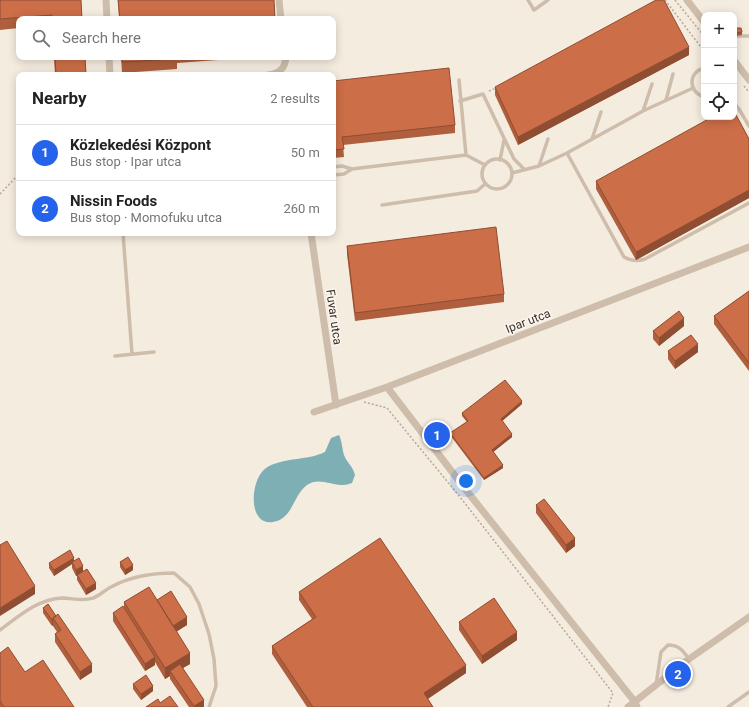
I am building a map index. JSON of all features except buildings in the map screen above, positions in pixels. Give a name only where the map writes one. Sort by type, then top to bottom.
[{"type":"street","points":[[106,0],[107,16]]},
{"type":"street","points":[[279,0],[281,16]]},
{"type":"street","points":[[687,0],[701,18]]},
{"type":"street","points":[[109,60],[110,72]]},
{"type":"street","points":[[278,72],[284,67],[285,60]]},
{"type":"street","points":[[737,64],[749,80]]},
{"type":"street","name":"Fuvar utca","points":[[311,236],[336,405]]},
{"type":"street","name":"Ipar utca","points":[[314,412],[387,387],[749,246]]},
{"type":"street","points":[[387,387],[466,490],[636,705]]},
{"type":"street","points":[[628,707],[636,705],[656,685],[689,659],[749,617]]},
{"type":"lane","points":[[528,0],[534,10],[548,0]]},
{"type":"lane","points":[[737,36],[747,36],[749,40]]},
{"type":"lane","points":[[701,69],[698,70],[693,76],[692,80],[692,88],[697,94],[701,96]]},
{"type":"lane","points":[[666,100],[673,74]]},
{"type":"lane","points":[[459,80],[466,155]]},
{"type":"lane","points":[[643,111],[652,84]]},
{"type":"lane","points":[[512,173],[539,166],[567,153],[643,111],[692,88]]},
{"type":"lane","points":[[460,101],[483,94],[514,159],[524,169]]},
{"type":"lane","points":[[737,106],[749,126]]},
{"type":"lane","points":[[592,139],[601,112]]},
{"type":"lane","points":[[500,160],[504,139]]},
{"type":"lane","points":[[539,166],[548,139]]},
{"type":"lane","points":[[567,153],[624,257],[629,260],[634,261],[645,259],[749,203]]},
{"type":"lane","points":[[336,167],[342,166],[352,169],[466,155],[485,165]]},
{"type":"lane","points":[[493,160],[500,160],[508,164],[512,173],[509,182],[501,188],[494,188],[486,184],[482,175],[485,165],[493,160]]},
{"type":"lane","points":[[336,175],[344,174],[352,169]]},
{"type":"lane","points":[[382,205],[477,191],[486,184]]},
{"type":"lane","points":[[123,236],[132,354]]},
{"type":"lane","points":[[114,356],[154,352]]},
{"type":"lane","points":[[0,630],[34,606],[47,600],[63,598],[79,600],[93,598],[112,586],[136,576],[153,573],[174,573],[190,587],[199,604],[209,634],[214,659],[216,686],[209,707]]},
{"type":"lane","points":[[656,685],[661,652],[668,645],[675,645],[689,659]]},
{"type":"lane","points":[[728,707],[749,692]]},
{"type":"path","points":[[665,0],[702,48]]},
{"type":"path","points":[[675,0],[701,32]]},
{"type":"path","points":[[483,94],[497,87]]},
{"type":"path","points":[[0,194],[16,177]]},
{"type":"path","points":[[352,400],[387,408],[460,497],[613,693],[608,707]]},
{"type":"water","points":[[339,435],[344,455],[355,475],[352,483],[338,485],[320,481],[311,483],[302,489],[289,512],[280,520],[273,522],[265,521],[259,517],[255,510],[254,491],[261,474],[266,468],[287,460],[311,457],[325,452],[331,438]]},
{"type":"place","name":"Közlekedési Központ","points":[[437,435]]},
{"type":"place","name":"Nissin Foods","points":[[678,674]]}]
